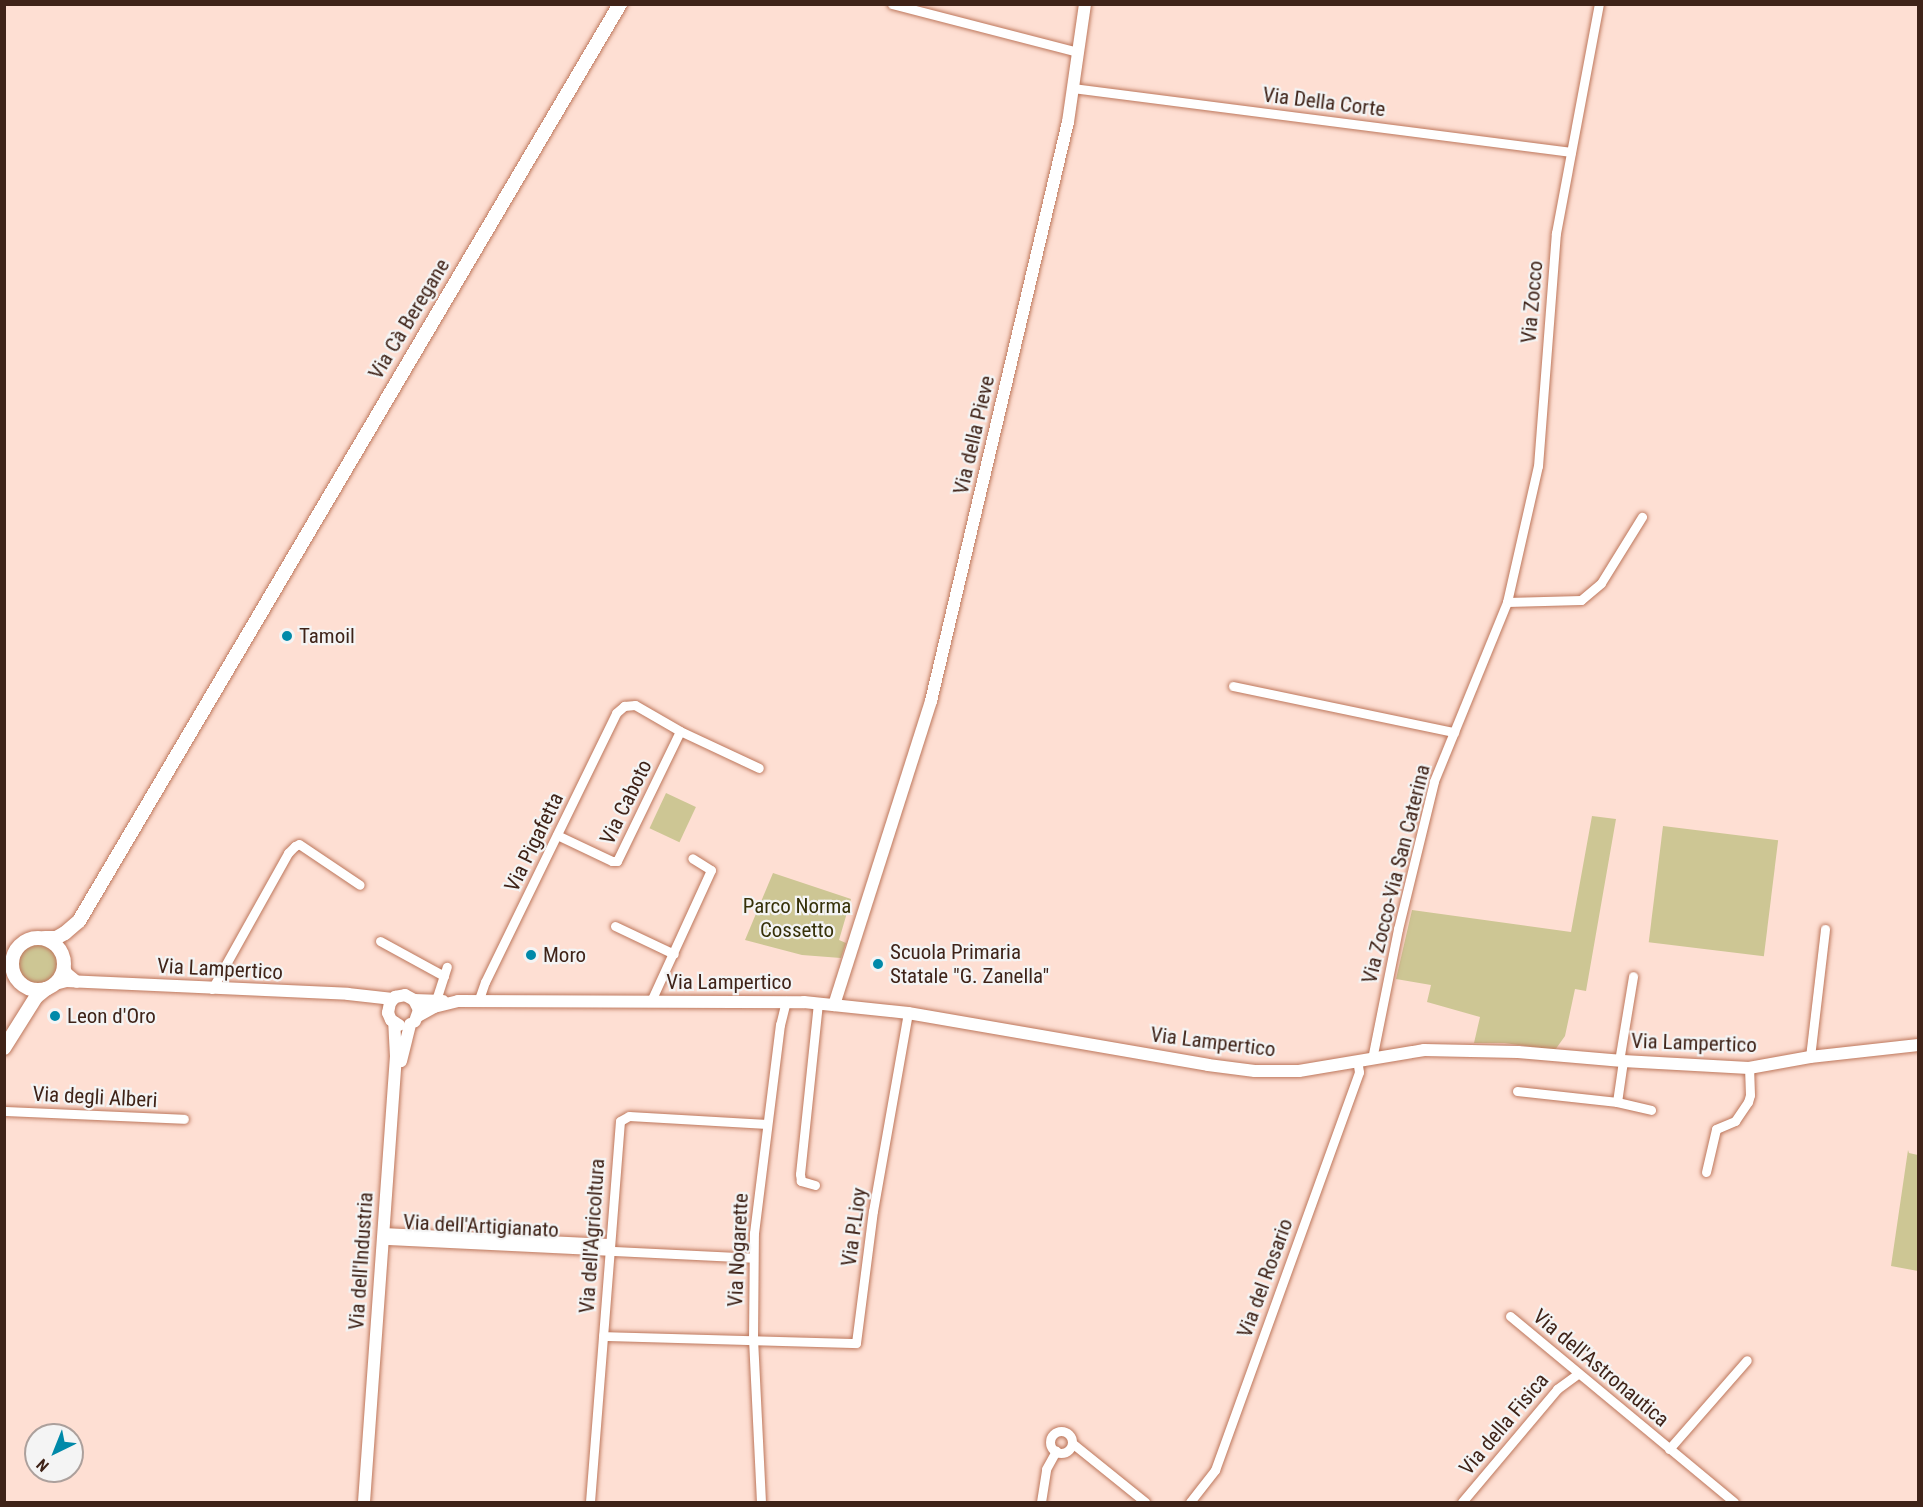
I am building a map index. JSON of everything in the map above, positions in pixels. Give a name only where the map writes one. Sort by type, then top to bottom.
[{"type":"main road","name":"Via Cà Beregane","points":[[64,962],[79,921],[620,4]]},
{"type":"main road","points":[[18,1025],[23,999],[11,961],[17,946],[30,938],[56,938],[79,921]]},
{"type":"main road","points":[[4,1048],[18,1025],[50,986],[64,962],[57,946],[45,938]]},
{"type":"main road","points":[[14,974],[23,986],[38,990],[50,986]]},
{"type":"street","points":[[892,4],[1077,52]]},
{"type":"street","name":"Via della Pieve","points":[[834,1005],[931,701],[1068,122],[1085,4]]},
{"type":"street","name":"Via Zocco","points":[[1507,602],[1538,466],[1556,233],[1599,4]]},
{"type":"street","name":"Via Della Corte","points":[[1073,88],[1571,152]]},
{"type":"street","points":[[1507,602],[1581,600],[1601,583],[1642,517]]},
{"type":"street","name":"Via Zocco-Via San Caterina","points":[[1372,1059],[1398,929],[1434,781],[1507,602]]},
{"type":"street","points":[[1233,686],[1454,732]]},
{"type":"street","name":"Via Pigafetta","points":[[478,1002],[484,982],[616,713],[630,705],[680,730]]},
{"type":"street","points":[[680,730],[759,768]]},
{"type":"street","name":"Via Caboto","points":[[557,835],[612,861],[617,861],[680,730]]},
{"type":"street","points":[[212,989],[283,863],[295,846],[299,844],[360,885]]},
{"type":"street","name":"Via Lampertico","points":[[651,1001],[711,870],[692,858]]},
{"type":"street","name":"Via Lampertico","points":[[615,926],[674,954]]},
{"type":"street","points":[[1810,1057],[1825,930]]},
{"type":"street","points":[[380,941],[446,971],[442,1001]]},
{"type":"street","points":[[64,962],[66,973],[78,983]]},
{"type":"street","points":[[1617,1102],[1633,976]]},
{"type":"street","name":"Via Lampertico","points":[[50,986],[78,983],[359,995],[393,999],[405,995],[414,1000],[478,1002],[786,1002],[834,1005],[908,1013],[1208,1065],[1255,1071],[1299,1071],[1424,1050],[1470,1050],[1749,1068],[1810,1057],[1916,1046]]},
{"type":"street","name":"Via Lampertico","points":[[359,995],[382,1006],[391,1018],[402,1026],[442,1001]]},
{"type":"street","points":[[391,1018],[393,999]]},
{"type":"street","points":[[414,1000],[418,1006],[414,1020]]},
{"type":"street","name":"Via Nogarette","points":[[761,1503],[753,1341],[753,1258],[767,1124],[786,1002]]},
{"type":"street","points":[[815,1185],[803,1183],[800,1174],[818,1004]]},
{"type":"street","name":"Via P.Lioy","points":[[753,1341],[856,1343],[873,1211],[908,1013]]},
{"type":"street","name":"Via dell'Industria","points":[[370,1503],[396,1057],[391,1018]]},
{"type":"street","name":"Via dell'Industria","points":[[364,1503],[402,1057],[414,1020]]},
{"type":"street","name":"Via del Rosario","points":[[1190,1503],[1215,1470],[1359,1072],[1357,1060]]},
{"type":"street","points":[[1706,1172],[1716,1128],[1735,1121],[1748,1102],[1749,1068]]},
{"type":"street","points":[[1518,1091],[1617,1102],[1650,1110]]},
{"type":"street","name":"Via degli Alberi","points":[[4,1111],[184,1119]]},
{"type":"street","name":"Via dell'Agricoltura","points":[[590,1503],[620,1121],[629,1116],[767,1124]]},
{"type":"street","name":"Via dell'Artigianato","points":[[385,1236],[609,1246],[753,1258]]},
{"type":"street","name":"Via dell'Astronautica","points":[[1510,1316],[1734,1503]]},
{"type":"street","points":[[603,1336],[753,1341]]},
{"type":"street","name":"Via dell'Astronautica","points":[[1669,1449],[1747,1360]]},
{"type":"street","name":"Via della Fisica","points":[[1462,1503],[1557,1389],[1578,1374]]},
{"type":"street","points":[[1056,1451],[1050,1440],[1056,1432],[1066,1432],[1072,1443],[1145,1503]]},
{"type":"street","points":[[1056,1451],[1066,1451],[1072,1443]]},
{"type":"street","points":[[1041,1503],[1046,1469],[1056,1451]]},
{"type":"green space","points":[[666,793],[696,807],[679,842],[650,828]]},
{"type":"green space","points":[[1592,816],[1616,819],[1586,991],[1575,989],[1565,1036],[1555,1050],[1504,1043],[1474,1043],[1480,1017],[1427,1002],[1431,985],[1396,979],[1412,910],[1571,932]]},
{"type":"green space","points":[[1663,826],[1778,840],[1764,956],[1649,942]]},
{"type":"green space","name":"Parco Norma Cossetto","points":[[773,873],[851,899],[839,940],[846,943],[841,958],[802,955],[745,940]]},
{"type":"green space","points":[[38,945],[52,950],[57,964],[52,978],[38,983],[24,978],[19,964],[24,950]]},
{"type":"green space","points":[[1908,1150],[1909,1153],[1918,1155],[1918,1271],[1891,1266]]},
{"type":"place","name":"Tamoil","points":[[287,636]]},
{"type":"place","name":"Moro","points":[[531,955]]},
{"type":"place","name":"Scuola Primaria Statale \"G. Zanella\"","points":[[878,964]]},
{"type":"place","name":"Leon d'Oro","points":[[55,1016]]}]
